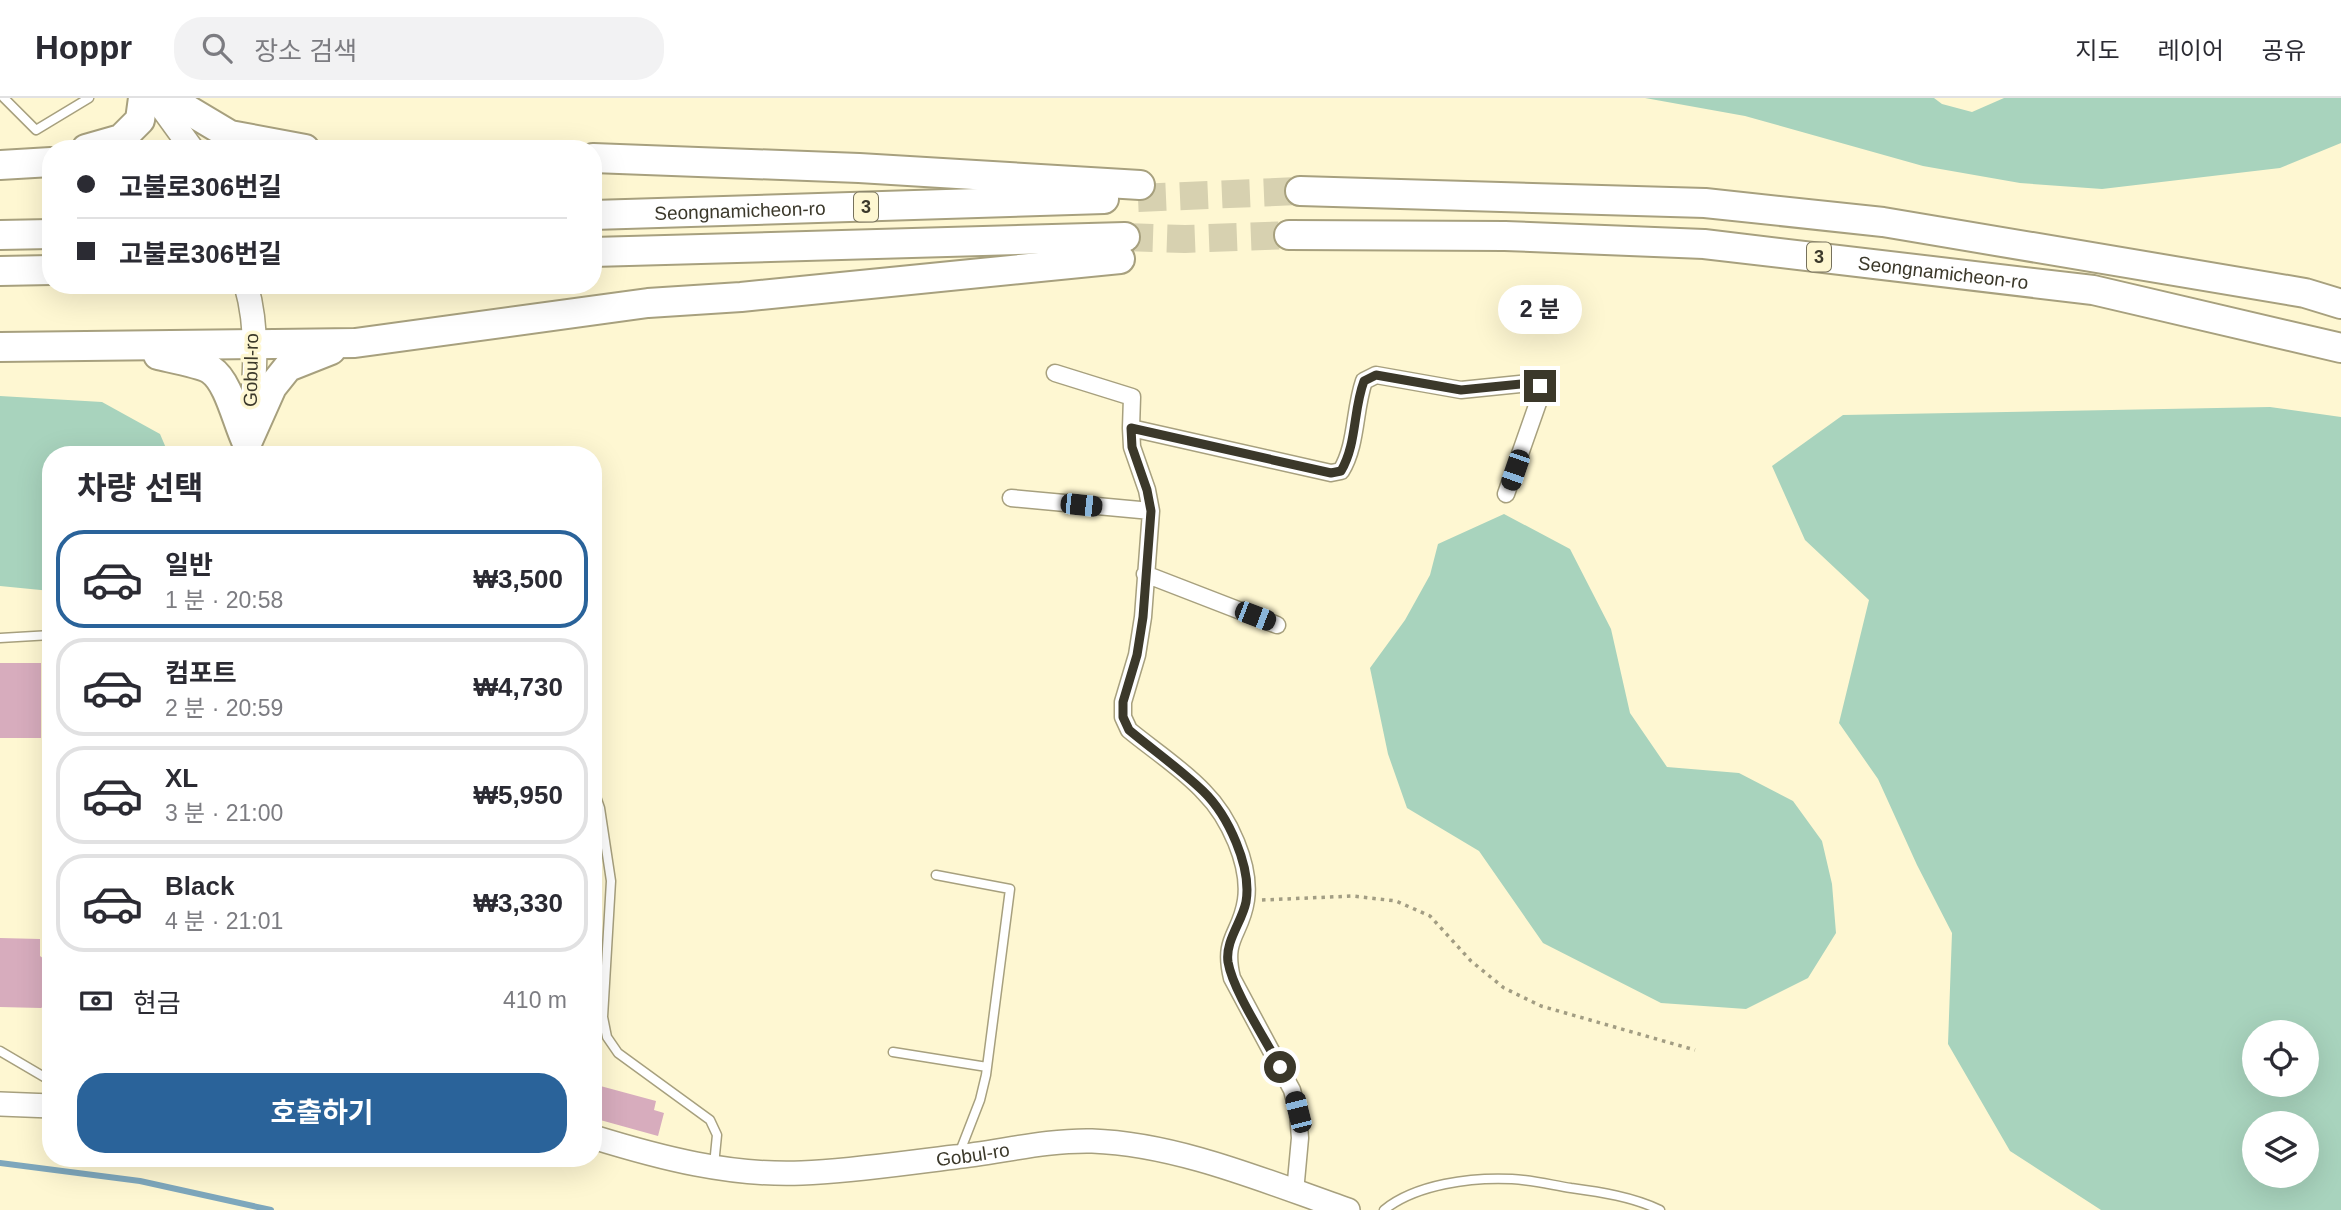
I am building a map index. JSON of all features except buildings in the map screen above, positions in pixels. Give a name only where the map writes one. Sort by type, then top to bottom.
[{"type":"highway","points":[[118,140],[141,120],[143,98]]},
{"type":"highway","points":[[168,98],[230,135],[257,140]]},
{"type":"highway","name":"Seongnamicheon-ro","points":[[602,158],[859,168],[1139,191],[602,215]]},
{"type":"highway","points":[[10,164],[42,159]]},
{"type":"highway","points":[[10,164],[42,162]]},
{"type":"highway","name":"Seongnamicheon-ro","points":[[1300,191],[1719,204],[1883,222],[2305,293],[2341,302]]},
{"type":"highway","points":[[0,235],[42,234]]},
{"type":"highway","name":"Seongnamicheon-ro","points":[[1289,235],[1505,236],[1704,244],[2093,290],[2341,348]]},
{"type":"highway","name":"Seongnamicheon-ro","points":[[355,343],[648,303],[754,295],[1123,248],[602,252]]},
{"type":"highway","points":[[0,271],[42,270]]},
{"type":"highway","points":[[0,347],[355,343]]},
{"type":"highway","points":[[248,446],[272,387],[288,367],[355,343]]},
{"type":"highway","points":[[125,346],[211,369],[226,388],[246,446]]},
{"type":"street","points":[[155,98],[185,140]]},
{"type":"street","name":"Gobul-ro","points":[[247,294],[254,344],[254,390],[247,446]]},
{"type":"street","points":[[1055,373],[1132,397],[1132,447],[1147,490],[1151,511],[1143,617],[1137,655],[1123,702],[1123,717],[1129,730],[1205,792],[1241,853],[1246,877],[1246,901],[1229,946],[1228,960],[1232,978],[1292,1090],[1298,1112],[1300,1138],[1295,1192]]},
{"type":"street","points":[[1131,428],[1331,473],[1341,471],[1348,459],[1360,393],[1364,381],[1376,375],[1461,390],[1530,383],[1540,386],[1540,397],[1506,494]]},
{"type":"street","points":[[1011,498],[1151,511]]},
{"type":"street","points":[[1146,574],[1277,625]]},
{"type":"street","points":[[0,1104],[42,1106]]},
{"type":"street","name":"Gobul-ro","points":[[602,1140],[676,1161],[714,1168],[802,1173],[958,1156],[1054,1142],[1133,1145],[1171,1152],[1348,1210]]},
{"type":"lane","points":[[4,98],[36,130],[89,98]]},
{"type":"lane","points":[[0,638],[42,636]]},
{"type":"lane","points":[[602,821],[611,881],[603,1017],[607,1037],[618,1053],[710,1120],[717,1135],[714,1168]]},
{"type":"lane","points":[[936,875],[1010,889],[987,1067],[980,1100],[958,1156]]},
{"type":"lane","points":[[0,1051],[42,1076]]},
{"type":"lane","points":[[893,1052],[987,1067]]},
{"type":"lane","points":[[1384,1210],[1394,1202],[1429,1188],[1472,1181],[1512,1179],[1591,1191],[1646,1203],[1660,1210]]},
{"type":"path","points":[[1246,901],[1353,896],[1396,901],[1430,916],[1471,961],[1504,988],[1541,1006],[1695,1050]]},
{"type":"green space","points":[[1645,98],[1934,98],[1942,104],[1972,112],[2004,98],[2341,98],[2341,143],[2280,168],[2102,189],[2020,183],[1923,166],[1745,116]]},
{"type":"green space","points":[[0,396],[102,402],[160,434],[165,446],[42,446],[42,590],[0,586]]},
{"type":"green space","points":[[2270,407],[2341,417],[2341,1210],[2101,1210],[2010,1151],[1948,1044],[1952,933],[1878,779],[1839,723],[1869,600],[1805,540],[1772,466],[1843,415]]},
{"type":"green space","points":[[1504,514],[1570,549],[1611,629],[1630,713],[1667,767],[1739,773],[1793,801],[1822,841],[1832,884],[1836,933],[1808,978],[1746,1009],[1661,1003],[1543,943],[1479,851],[1407,808],[1388,754],[1370,668],[1405,620],[1430,575],[1438,544]]},
{"type":"waterway","points":[[0,1163],[140,1181],[271,1210]]},
{"type":"tunnel","points":[[1138,198],[1300,191]]},
{"type":"tunnel","points":[[1125,237],[1185,239],[1289,235]]},
{"type":"route","points":[[1280,1067],[1232,978],[1228,960],[1229,946],[1246,901],[1246,877],[1241,853],[1227,824],[1205,792],[1129,730],[1123,717],[1123,702],[1137,655],[1143,617],[1151,511],[1147,490],[1132,447],[1131,428],[1331,473],[1341,471],[1348,459],[1360,393],[1364,381],[1376,375],[1461,390],[1530,383],[1540,386]]}]
